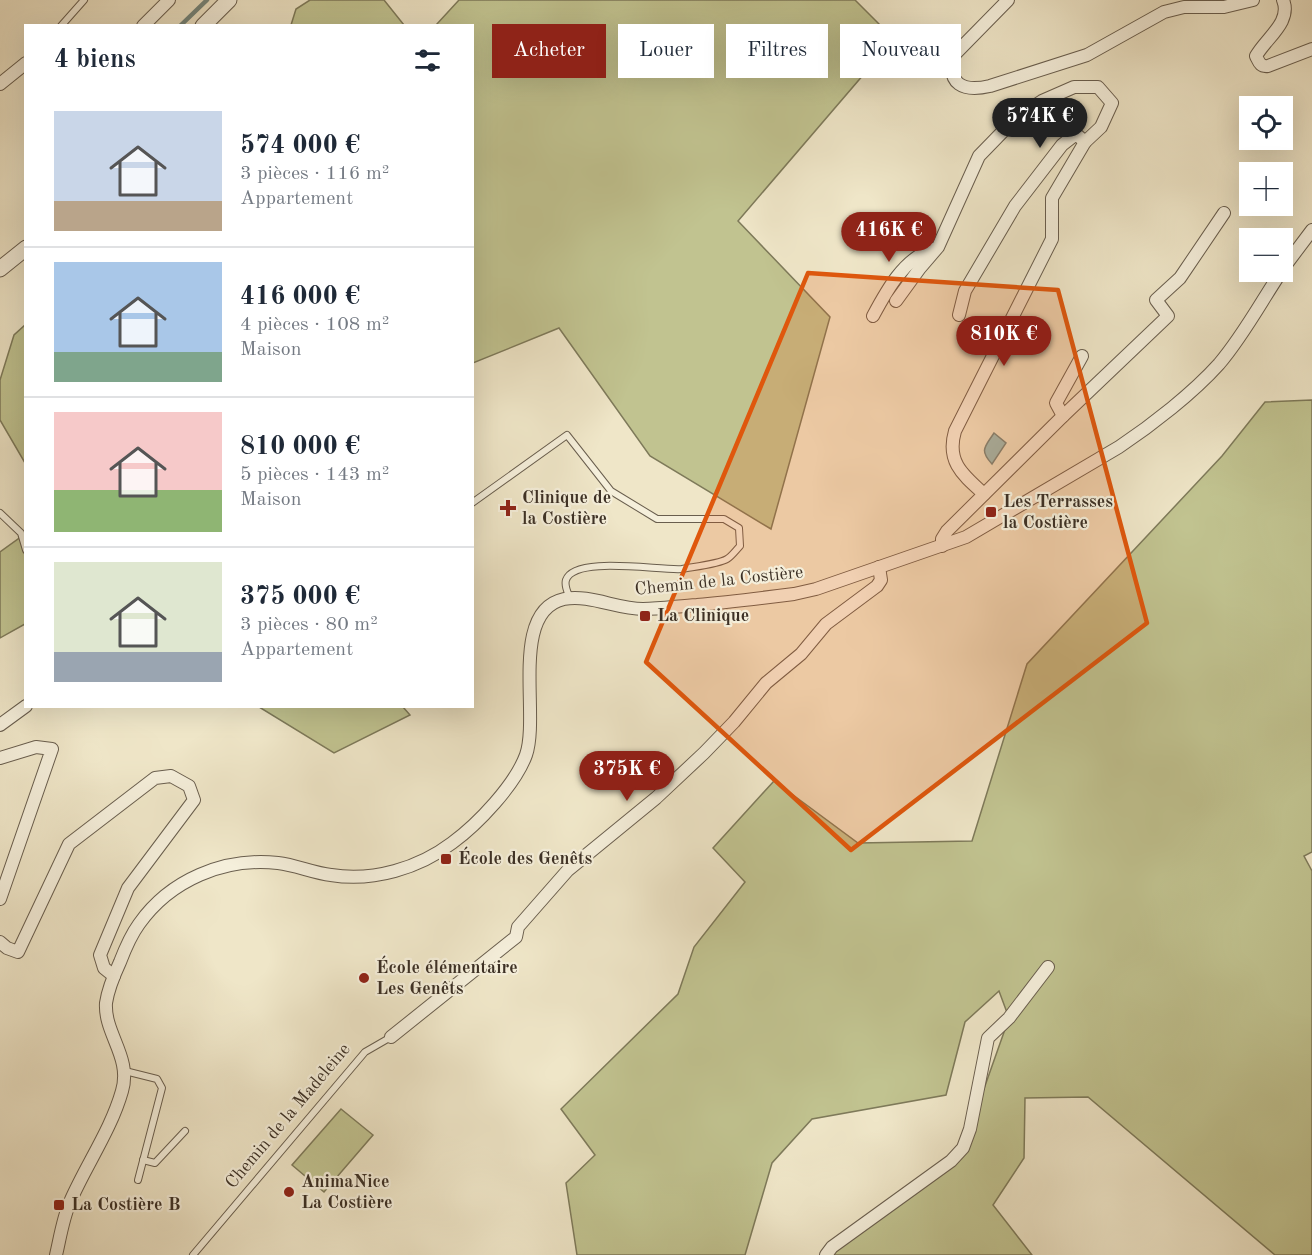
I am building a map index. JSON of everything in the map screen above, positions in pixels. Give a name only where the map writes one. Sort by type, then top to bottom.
[{"type":"street","points":[[145,24],[170,0]]},
{"type":"street","points":[[1008,0],[955,54],[951,65],[952,74],[964,87],[974,90],[990,86],[1087,55],[1164,12],[1184,7],[1224,7],[1252,0]]},
{"type":"street","points":[[1283,0],[1286,13],[1278,28],[1256,56],[1259,64],[1268,66],[1312,49]]},
{"type":"street","points":[[205,24],[224,2]]},
{"type":"street","points":[[0,84],[24,65]]},
{"type":"street","points":[[896,301],[938,247],[979,156],[1015,119],[1042,101],[1074,87],[1098,87],[1112,103],[1101,127],[1085,142],[1052,198],[1052,239],[951,444],[952,455],[957,465],[984,494]]},
{"type":"street","points":[[959,315],[965,291],[1015,206],[1062,145],[1076,134],[1085,142]]},
{"type":"street","points":[[942,546],[944,535],[984,494],[1168,316],[1156,300],[1180,278],[1224,213]]},
{"type":"street","name":"Chemin de la Costière","points":[[1293,256],[1312,230]]},
{"type":"street","points":[[873,316],[888,289],[905,267],[925,252],[938,247]]},
{"type":"street","points":[[0,269],[24,250]]},
{"type":"street","name":"Chemin de la Costière","points":[[570,599],[622,608],[646,609],[750,600],[804,592],[966,537],[1137,435],[1205,378],[1220,362],[1275,282]]},
{"type":"street","points":[[1063,416],[1056,404],[1082,356]]},
{"type":"street","name":"Chemin de la Madeleine","points":[[391,1036],[516,937],[518,927],[568,870],[656,798],[734,722],[766,683],[801,654],[825,624],[877,586],[881,580],[879,567]]},
{"type":"street","points":[[56,1255],[68,1207],[123,1089],[123,1059],[107,1011],[108,993],[136,927],[146,914],[174,888],[203,873],[235,864],[268,862],[330,875],[370,876],[411,866],[454,842],[502,793],[522,764],[528,748],[531,721],[530,647],[534,628],[540,616],[549,606],[563,599],[570,599]]},
{"type":"street","points":[[0,725],[24,707]]},
{"type":"street","points":[[0,758],[36,747],[52,748],[0,899]]},
{"type":"street","points":[[0,942],[7,948],[18,952],[69,844],[155,778],[171,776],[189,786],[194,800],[128,888],[100,955],[105,968],[114,976]]},
{"type":"street","points":[[826,1255],[832,1247],[951,1161],[963,1148],[970,1129],[988,1038],[1009,1018],[1048,967]]},
{"type":"lane","points":[[63,24],[84,0]]},
{"type":"lane","points":[[474,502],[567,435],[611,491],[657,519],[724,519],[739,528],[740,546],[726,560],[680,569],[613,566],[583,568],[573,572],[567,578],[565,584],[570,599]]},
{"type":"lane","points":[[0,513],[21,533],[24,543]]},
{"type":"lane","name":"Chemin de la Madeleine","points":[[193,1255],[365,1052],[391,1036]]},
{"type":"lane","points":[[124,1071],[157,1079],[162,1088],[138,1180]]},
{"type":"lane","points":[[143,1160],[155,1163],[185,1131]]},
{"type":"highlighted area","points":[[808,273],[1058,290],[1147,623],[851,850],[646,662]]},
{"type":"green space","points":[[310,0],[384,0],[403,24],[291,24],[296,9]]},
{"type":"green space","points":[[459,0],[855,0],[879,24],[840,24],[840,78],[861,78],[738,221],[830,317],[771,529],[650,456],[559,328],[474,363],[474,24],[437,24]]},
{"type":"green space","points":[[24,326],[24,461],[0,420],[0,380],[14,335]]},
{"type":"green space","points":[[1312,400],[1312,852],[1304,856],[1312,871],[1312,1255],[1275,1255],[1088,1097],[1025,1098],[1024,1158],[993,1205],[1032,1255],[826,1255],[963,1148],[1009,1018],[999,991],[965,1022],[946,1095],[812,1119],[772,1163],[745,1255],[577,1255],[566,1183],[595,1155],[561,1109],[678,994],[694,947],[745,882],[713,848],[774,781],[858,843],[972,841],[1027,664],[1222,456],[1265,402]]},
{"type":"green space","points":[[24,535],[24,625],[0,638],[0,552]]},
{"type":"green space","points":[[261,708],[404,708],[410,715],[334,753]]},
{"type":"green space","points":[[341,1109],[373,1135],[324,1192],[292,1165]]},
{"type":"water","points":[[994,433],[1006,443],[992,464],[986,455],[985,448]]},
{"type":"waterway","points":[[182,24],[207,0]]},
{"type":"place","name":"Clinique de la Costière","points":[[508,508]]},
{"type":"place","name":"Les Terrasses la Costière","points":[[991,512]]},
{"type":"place","name":"La Clinique","points":[[645,616]]},
{"type":"place","name":"École des Genêts","points":[[446,859]]},
{"type":"place","name":"École élémentaire Les Genêts","points":[[364,978]]},
{"type":"place","name":"AnimaNice La Costière","points":[[289,1192]]},
{"type":"place","name":"La Costière B","points":[[59,1205]]}]
